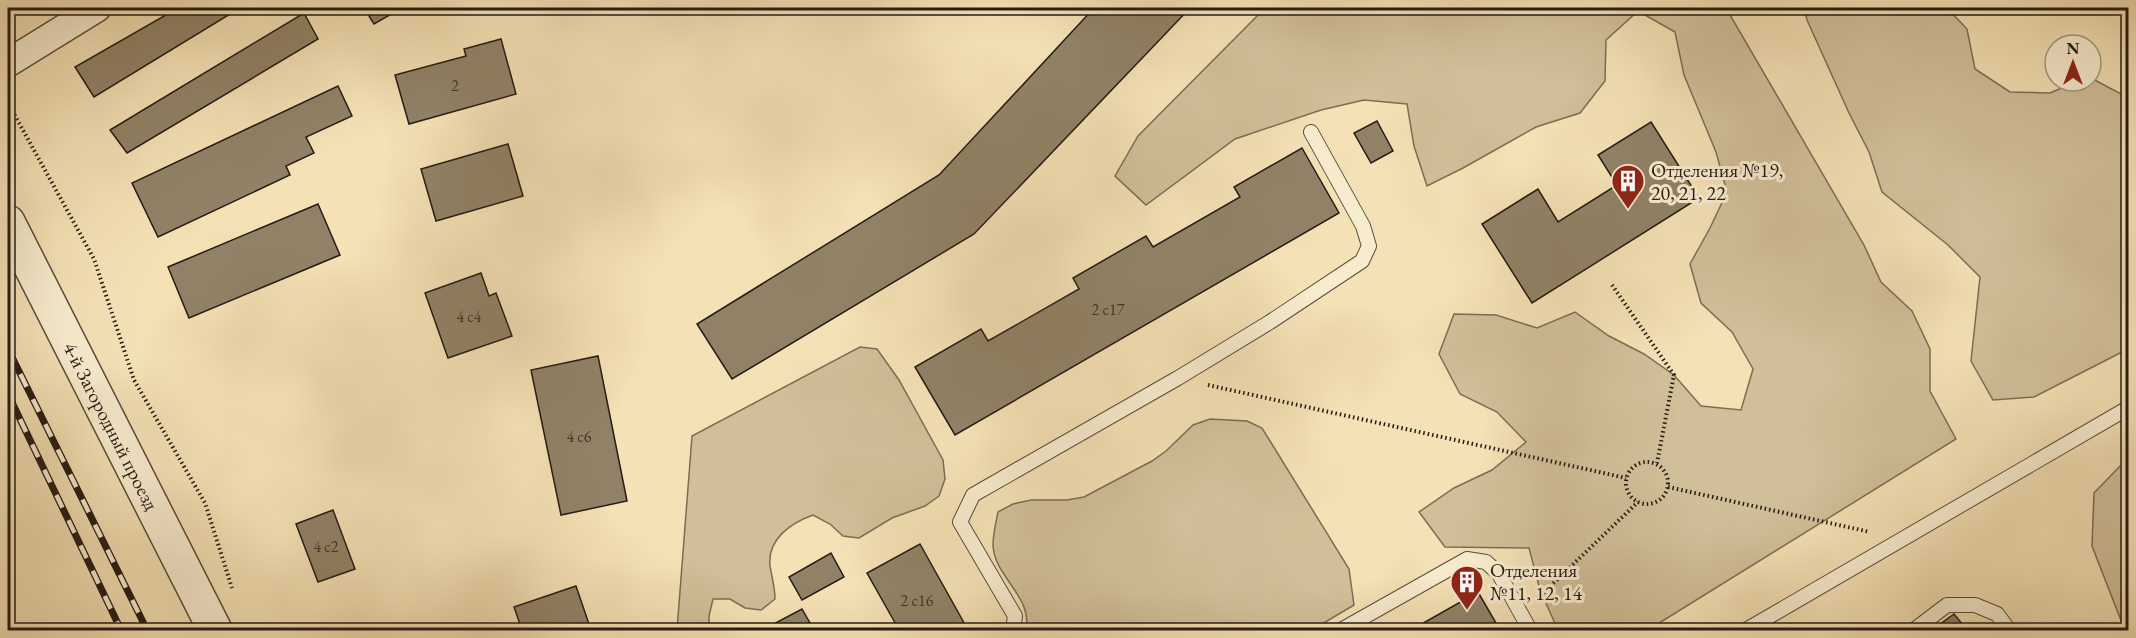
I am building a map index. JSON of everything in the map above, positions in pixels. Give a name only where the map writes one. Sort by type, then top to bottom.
[{"type":"street","points":[[8,63],[97,8]]},
{"type":"street","name":"4-й Загородный проезд","points":[[8,222],[216,630]]},
{"type":"lane","points":[[1013,630],[1015,616],[960,522],[973,495],[1178,378],[1270,322],[1362,261],[1369,246],[1363,226],[1311,132]]},
{"type":"lane","points":[[1746,630],[2128,408]]},
{"type":"lane","points":[[1341,630],[1467,559],[1486,562],[1499,574],[1530,630]]},
{"type":"lane","points":[[1914,630],[1947,605],[1975,605],[1996,614],[2009,630]]},
{"type":"path","points":[[8,103],[94,259],[134,380],[205,503],[232,589]]},
{"type":"path","points":[[1612,285],[1674,375],[1657,463]]},
{"type":"path","points":[[1178,378],[1626,478]]},
{"type":"path","points":[[1647,461],[1657,463],[1668,477],[1668,487],[1664,496],[1657,502],[1647,504],[1638,502],[1626,488],[1626,478],[1638,463],[1647,461]]},
{"type":"path","points":[[1668,487],[1904,540]]},
{"type":"path","points":[[1521,615],[1638,502]]},
{"type":"shaded area","points":[[1265,8],[1726,8],[1864,245],[1881,282],[1912,311],[1930,349],[1930,391],[1956,439],[1648,630],[1558,630],[1540,590],[1529,548],[1445,547],[1419,512],[1454,488],[1492,470],[1526,442],[1497,412],[1460,394],[1439,354],[1454,314],[1496,315],[1537,328],[1575,312],[1609,336],[1644,354],[1674,375],[1701,406],[1741,410],[1753,369],[1732,332],[1701,303],[1690,264],[1727,192],[1716,152],[1684,75],[1675,32],[1638,11],[1606,40],[1605,81],[1580,113],[1536,127],[1427,186],[1414,146],[1407,104],[1364,100],[1321,110],[1235,139],[1146,205],[1115,176],[1138,136]]},
{"type":"shaded area","points":[[1804,8],[1947,8],[1967,29],[1975,69],[2010,92],[2103,93],[2103,84],[2123,95],[2128,107],[2128,349],[2034,397],[1993,400],[1971,361],[1980,277],[1948,245],[1882,192],[1869,152],[1807,20]]},
{"type":"shaded area","points":[[860,347],[877,349],[899,380],[943,460],[945,479],[939,496],[925,506],[892,518],[859,538],[843,536],[830,524],[813,515],[805,518],[782,533],[772,548],[770,566],[775,599],[761,610],[745,608],[730,599],[713,599],[709,630],[677,630],[692,436]]},
{"type":"shaded area","points":[[1210,419],[1247,421],[1262,428],[1349,569],[1354,605],[1312,630],[1026,630],[1027,618],[1024,607],[995,556],[993,541],[998,512],[1013,504],[1031,500],[1067,500],[1084,497],[1152,461],[1193,425]]},
{"type":"shaded area","points":[[2128,462],[2128,630],[2124,628],[2092,546],[2094,493],[2120,466]]},
{"type":"building","points":[[178,8],[240,8],[94,97],[75,67]]},
{"type":"building","points":[[364,8],[402,8],[374,24]]},
{"type":"building","points":[[1094,8],[1190,8],[974,234],[732,379],[697,324],[939,175]]},
{"type":"building","points":[[304,13],[318,39],[127,153],[110,130]]},
{"type":"building","points":[[501,39],[516,94],[409,124],[395,75],[466,56],[464,49]]},
{"type":"building","points":[[338,86],[352,116],[306,137],[314,153],[286,166],[290,175],[158,237],[132,183]]},
{"type":"building","points":[[1377,121],[1393,151],[1371,163],[1354,133]]},
{"type":"building","name":"Отделения №19, 20, 21, 22","points":[[1651,122],[1699,198],[1532,303],[1482,224],[1538,189],[1558,222],[1617,185],[1598,155]]},
{"type":"building","points":[[508,144],[523,196],[436,221],[421,169]]},
{"type":"building","points":[[1302,148],[1339,213],[955,435],[915,367],[981,329],[988,341],[1079,289],[1073,278],[1146,236],[1153,247],[1240,197],[1234,187]]},
{"type":"building","points":[[318,204],[340,255],[189,318],[168,267]]},
{"type":"building","points":[[481,273],[489,296],[496,293],[512,336],[448,358],[425,293]]},
{"type":"building","points":[[598,356],[627,501],[561,515],[531,370]]},
{"type":"building","points":[[333,510],[355,569],[318,582],[296,524]]},
{"type":"building","points":[[920,544],[968,630],[893,630],[898,628],[867,573]]},
{"type":"building","points":[[831,553],[844,577],[802,600],[789,577]]},
{"type":"building","points":[[576,586],[591,630],[522,630],[514,607]]},
{"type":"building","name":"Отделения №11, 12, 14","points":[[1478,592],[1500,630],[1411,630]]},
{"type":"building","points":[[802,609],[814,630],[762,630]]},
{"type":"building","points":[[1954,614],[1967,630],[1932,630]]},
{"type":"railway","points":[[8,349],[147,630]]},
{"type":"railway","points":[[8,394],[121,630]]},
{"type":"place","name":"Отделения №19, 20, 21, 22","points":[[1628,210]]},
{"type":"place","name":"Отделения №11, 12, 14","points":[[1467,611]]}]
